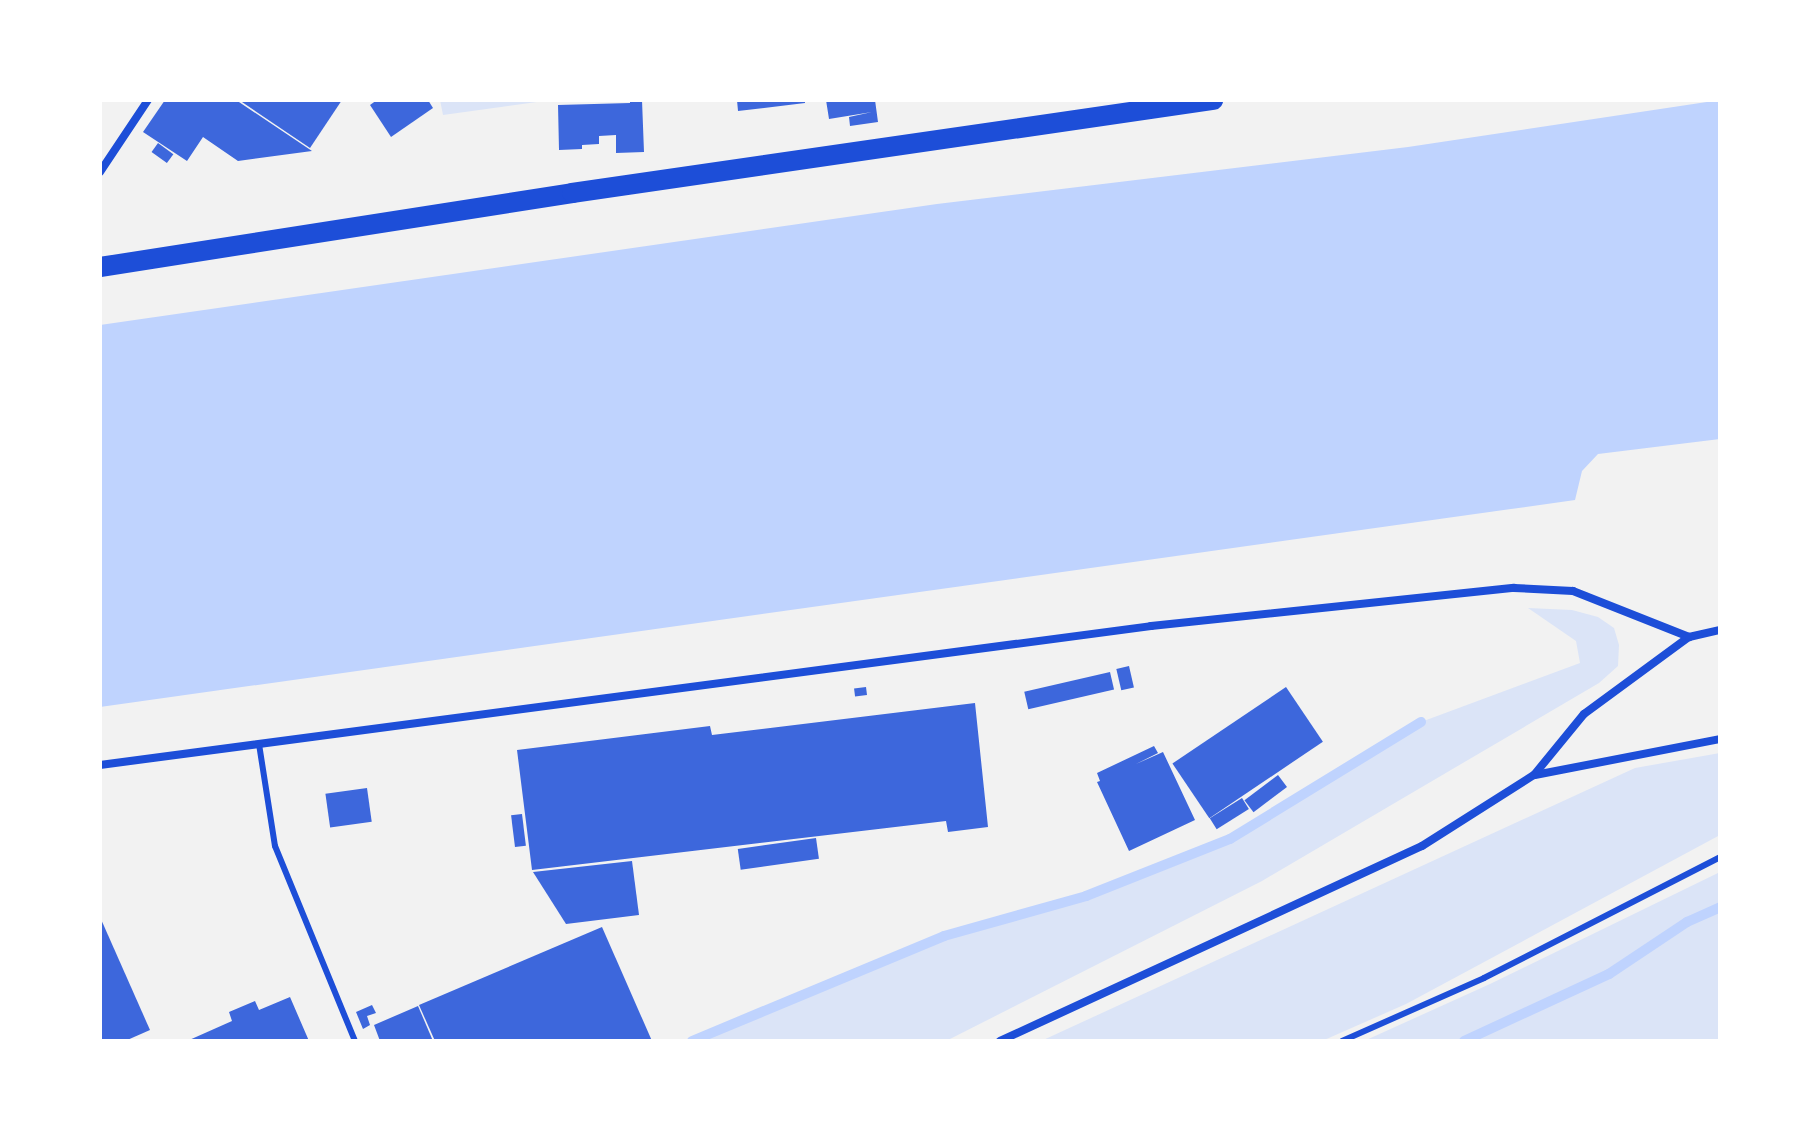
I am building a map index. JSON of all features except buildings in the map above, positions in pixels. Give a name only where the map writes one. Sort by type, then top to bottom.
[{"type":"main road","points":[[100,267],[572,193],[1213,100]]},
{"type":"street","points":[[100,172],[148,100]]},
{"type":"street","points":[[100,765],[1164,624],[1514,588],[1573,591],[1689,637]]},
{"type":"street","points":[[1000,1041],[1422,846],[1534,775],[1584,714],[1689,637],[1720,630]]},
{"type":"street","points":[[1534,775],[1720,739]]},
{"type":"lane","points":[[259,744],[275,846],[355,1041]]},
{"type":"lane","points":[[1342,1041],[1484,978],[1720,857]]},
{"type":"shaded area","points":[[440,100],[551,100],[443,115]]},
{"type":"shaded area","points":[[1528,608],[1572,610],[1598,617],[1614,628],[1619,645],[1618,666],[1599,683],[1262,881],[946,1041],[692,1041],[944,936],[1086,896],[1230,839],[1421,722],[1580,663],[1576,641]]},
{"type":"shaded area","points":[[1720,753],[1720,835],[1406,1004],[1322,1041],[1041,1041],[1635,768]]},
{"type":"shaded area","points":[[1720,872],[1720,1041],[1364,1041],[1490,984]]},
{"type":"water","points":[[1720,100],[1720,439],[1598,454],[1582,471],[1575,500],[100,707],[100,325],[937,204],[1408,147]]},
{"type":"waterway","points":[[692,1041],[944,936],[1086,896],[1230,839],[1421,722]]},
{"type":"waterway","points":[[1464,1041],[1609,974],[1687,922],[1720,907]]}]
